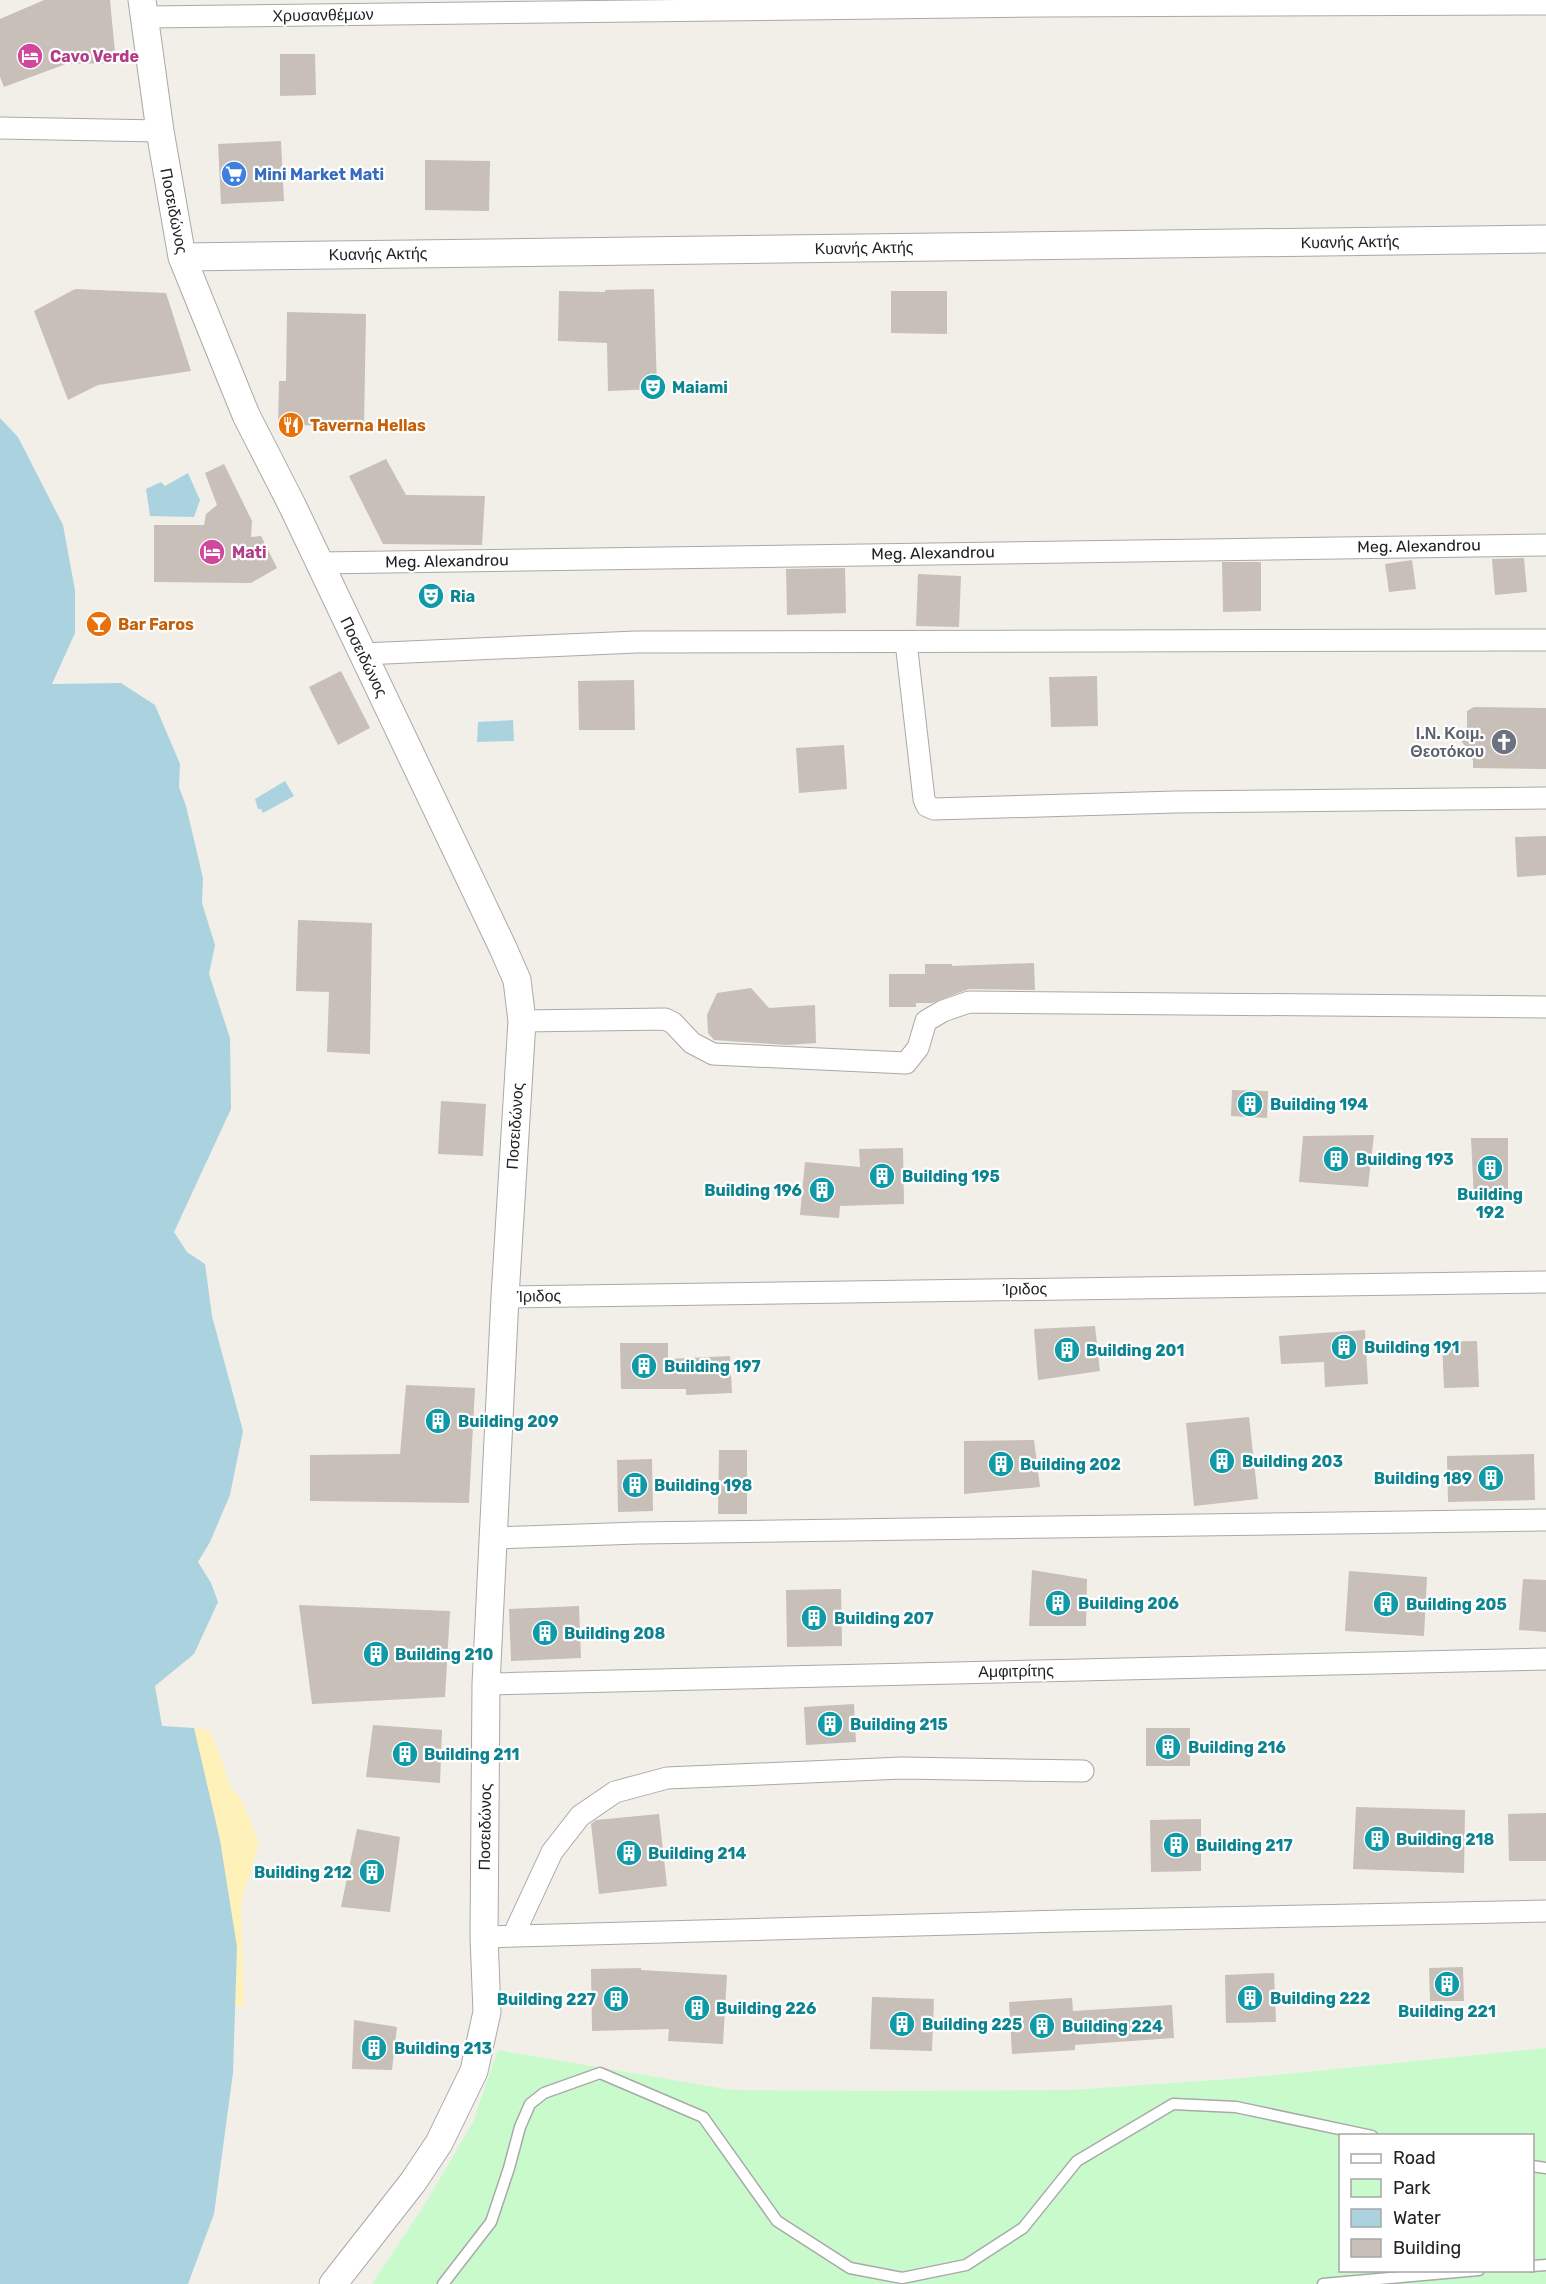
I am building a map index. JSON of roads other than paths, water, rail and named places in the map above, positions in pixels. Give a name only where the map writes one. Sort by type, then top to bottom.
[{"type":"street","name":"Χρυσανθέμων","points":[[144,9],[1546,4]]},
{"type":"street","name":"Ποσειδώνος","points":[[144,9],[160,130],[182,257],[246,414],[363,654],[517,980],[522,1021],[505,1296],[486,1684],[484,1937],[487,2012],[474,2071],[439,2143],[412,2182],[333,2284]]},
{"type":"street","points":[[0,128],[160,130]]},
{"type":"street","name":"Κυανής Ακτής","points":[[182,257],[1546,239]]},
{"type":"street","name":"Meg. Alexandrou","points":[[319,563],[1546,545]]},
{"type":"street","points":[[363,654],[636,642],[1546,640]]},
{"type":"street","points":[[906,642],[924,799],[927,806],[934,809],[1176,802],[1546,798]]},
{"type":"street","points":[[522,1021],[665,1019],[673,1023],[692,1043],[713,1054],[906,1063],[918,1048],[926,1021],[943,1011],[969,1002],[1546,1007]]},
{"type":"street","name":"Ίριδος","points":[[505,1296],[1546,1282]]},
{"type":"street","points":[[492,1538],[638,1533],[1546,1520]]},
{"type":"street","name":"Αμφιτρίτης","points":[[486,1684],[1546,1659]]},
{"type":"street","points":[[513,1936],[552,1852],[580,1816],[615,1792],[667,1778],[902,1768],[1083,1771]]},
{"type":"street","points":[[484,1937],[1546,1911]]},
{"type":"lane","points":[[443,2284],[490,2222],[509,2168],[520,2127],[530,2104],[544,2093],[600,2073],[703,2117],[777,2221],[850,2268],[902,2278],[966,2265],[1023,2228],[1077,2161],[1173,2104],[1236,2107],[1363,2134]]},
{"type":"lane","points":[[1323,2284],[1467,2272]]},
{"type":"water","points":[[0,418],[18,437],[63,525],[75,590],[75,633],[52,684],[121,683],[155,705],[180,764],[179,787],[186,806],[203,878],[202,903],[215,945],[209,974],[230,1038],[231,1109],[174,1232],[187,1252],[205,1264],[212,1316],[243,1431],[230,1495],[210,1542],[198,1562],[211,1583],[218,1602],[194,1654],[155,1686],[162,1726],[194,1728],[220,1840],[237,1947],[233,2073],[214,2214],[188,2284],[0,2284]]},
{"type":"water","points":[[188,473],[200,500],[194,517],[150,516],[146,489],[161,482],[165,486]]},
{"type":"water","points":[[513,720],[514,741],[477,742],[478,722]]},
{"type":"water","points":[[285,781],[294,796],[263,813],[261,809],[258,809],[255,799]]},
{"type":"place","name":"Cavo Verde","points":[[30,56]]},
{"type":"place","name":"Mini Market Mati","points":[[234,174]]},
{"type":"place","name":"Maiami","points":[[653,387]]},
{"type":"place","name":"Taverna Hellas","points":[[291,425]]},
{"type":"place","name":"Mati","points":[[212,552]]},
{"type":"place","name":"Ria","points":[[431,596]]},
{"type":"place","name":"Bar Faros","points":[[99,624]]},
{"type":"place","name":"Ι.Ν. Κοιμ. Θεοτόκου","points":[[1504,742]]},
{"type":"place","name":"Building 194","points":[[1250,1104]]},
{"type":"place","name":"Building 193","points":[[1336,1159]]},
{"type":"place","name":"Building 192","points":[[1490,1168]]},
{"type":"place","name":"Building 195","points":[[882,1176]]},
{"type":"place","name":"Building 196","points":[[822,1190]]},
{"type":"place","name":"Building 191","points":[[1344,1347]]},
{"type":"place","name":"Building 201","points":[[1067,1350]]},
{"type":"place","name":"Building 197","points":[[644,1366]]},
{"type":"place","name":"Building 209","points":[[438,1421]]},
{"type":"place","name":"Building 203","points":[[1222,1461]]},
{"type":"place","name":"Building 202","points":[[1001,1464]]},
{"type":"place","name":"Building 189","points":[[1491,1478]]},
{"type":"place","name":"Building 198","points":[[635,1485]]},
{"type":"place","name":"Building 206","points":[[1058,1603]]},
{"type":"place","name":"Building 205","points":[[1386,1604]]},
{"type":"place","name":"Building 207","points":[[814,1618]]},
{"type":"place","name":"Building 208","points":[[545,1633]]},
{"type":"place","name":"Building 210","points":[[376,1654]]},
{"type":"place","name":"Building 215","points":[[830,1724]]},
{"type":"place","name":"Building 216","points":[[1168,1747]]},
{"type":"place","name":"Building 211","points":[[405,1754]]},
{"type":"place","name":"Building 218","points":[[1377,1839]]},
{"type":"place","name":"Building 217","points":[[1176,1845]]},
{"type":"place","name":"Building 214","points":[[629,1853]]},
{"type":"place","name":"Building 212","points":[[372,1872]]},
{"type":"place","name":"Building 221","points":[[1447,1984]]},
{"type":"place","name":"Building 222","points":[[1250,1998]]},
{"type":"place","name":"Building 227","points":[[616,1999]]},
{"type":"place","name":"Building 226","points":[[697,2008]]},
{"type":"place","name":"Building 225","points":[[902,2024]]},
{"type":"place","name":"Building 224","points":[[1042,2026]]},
{"type":"place","name":"Building 213","points":[[374,2048]]}]
